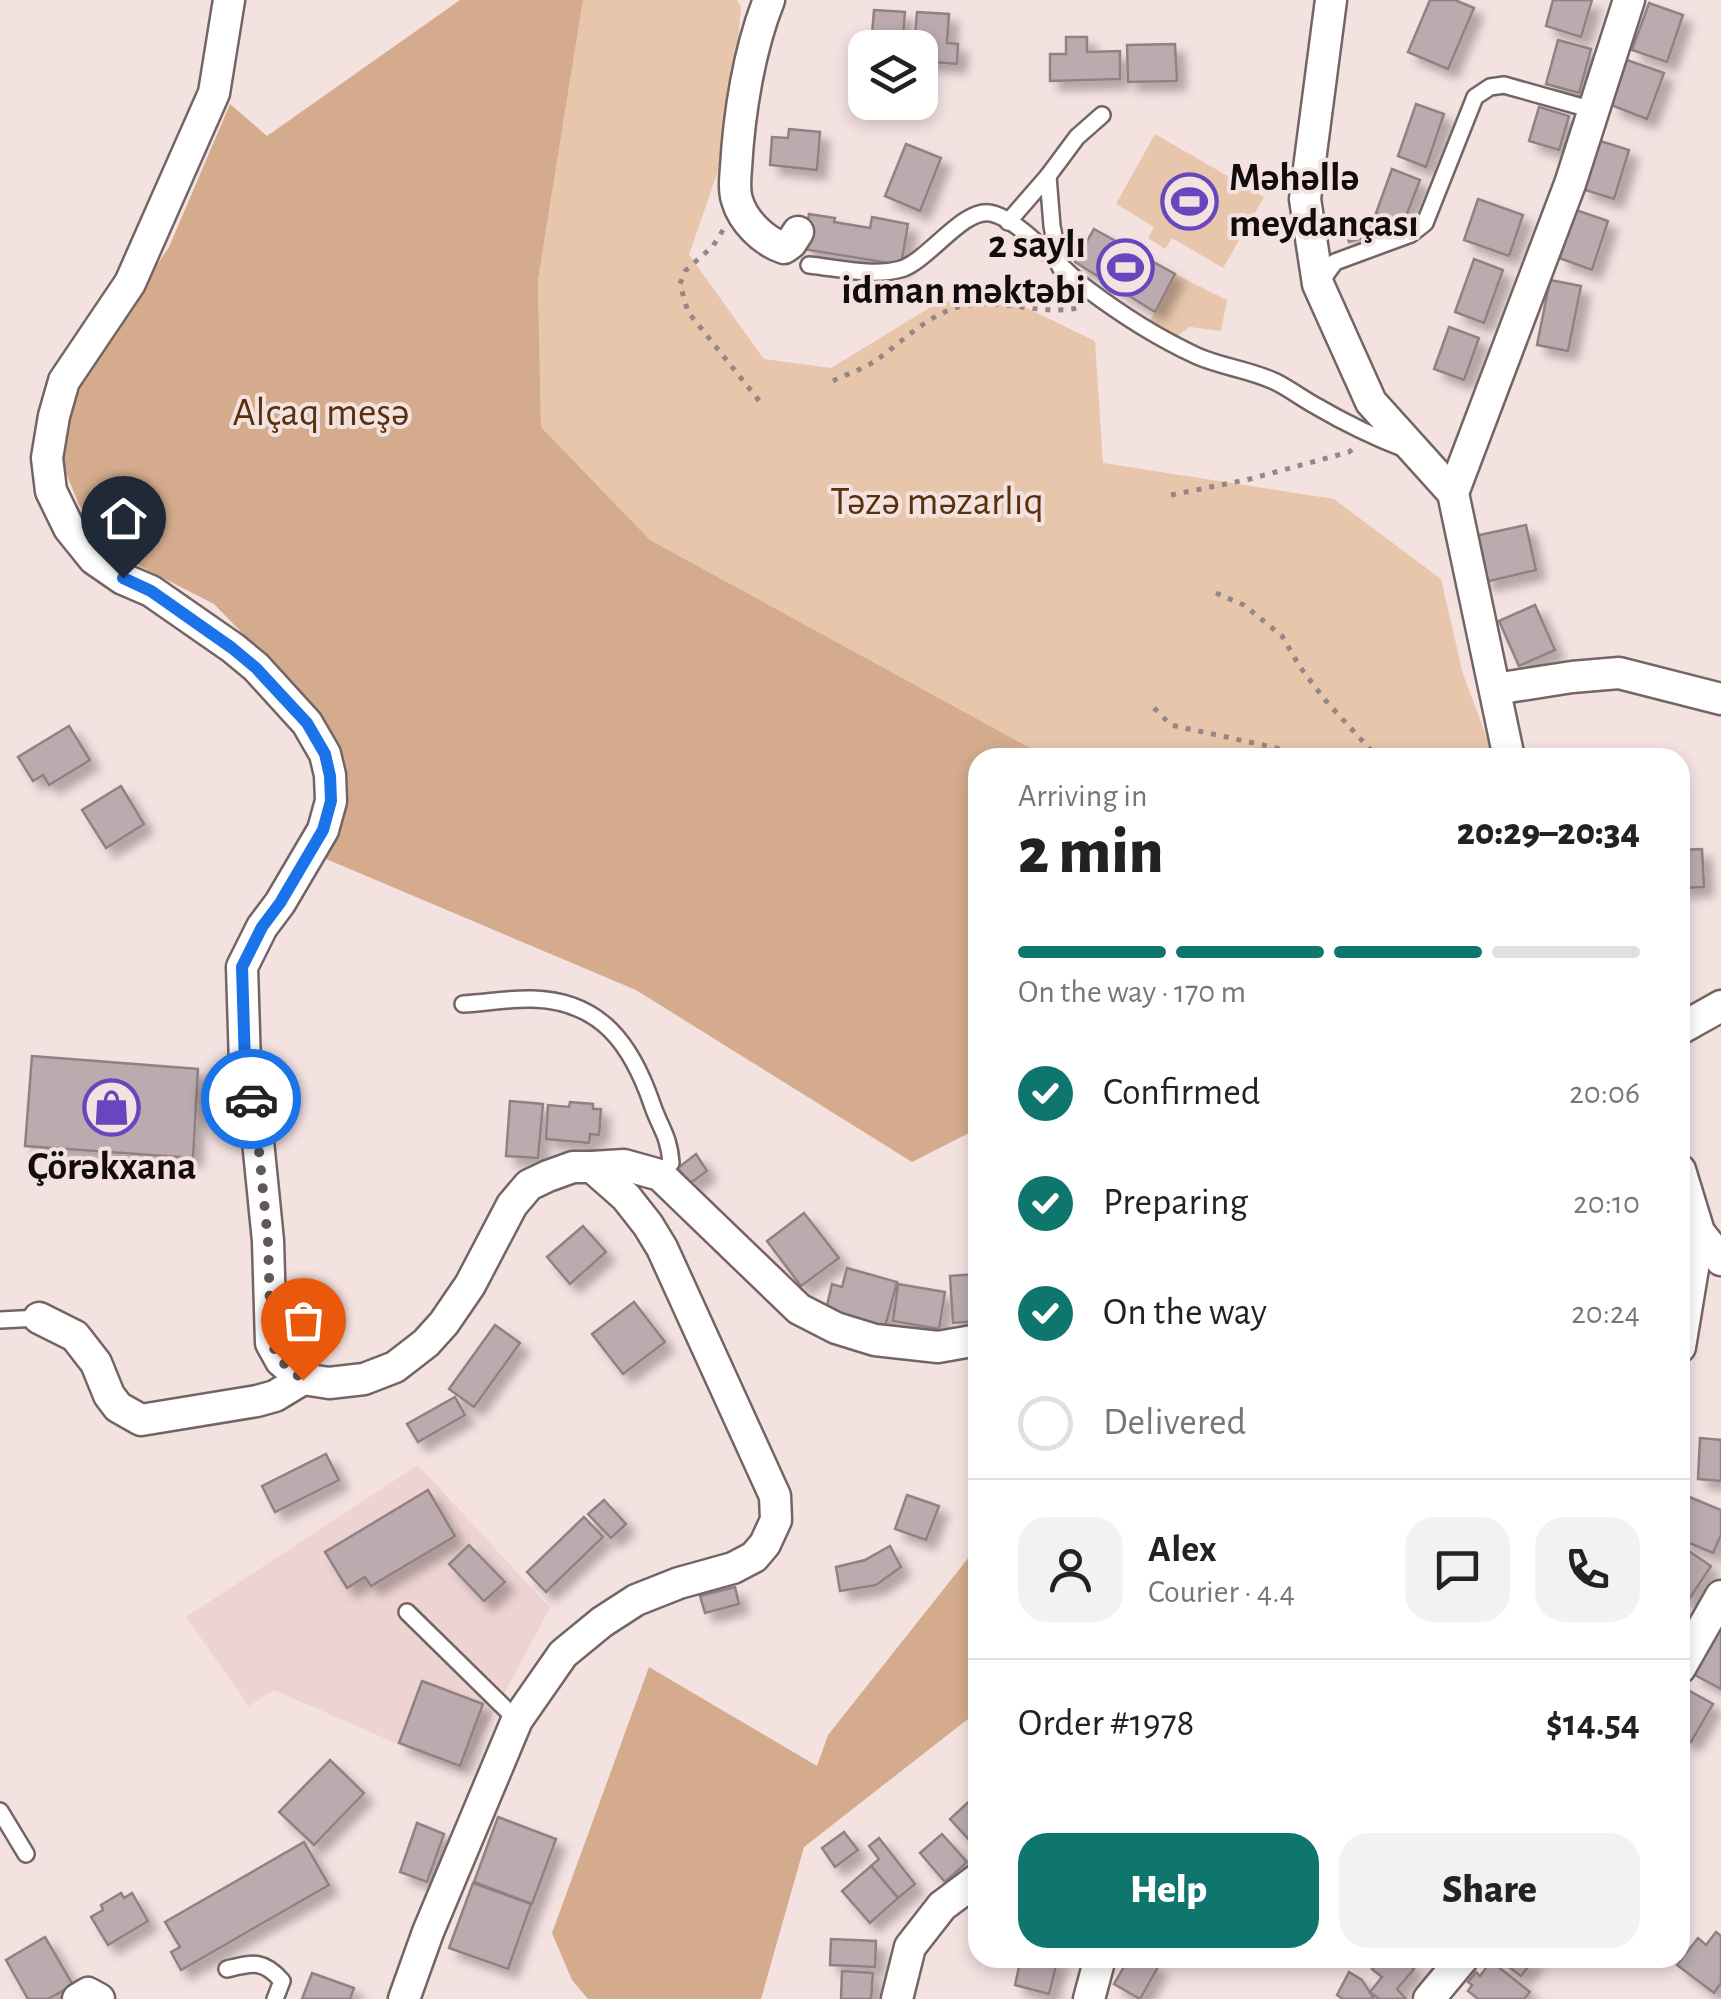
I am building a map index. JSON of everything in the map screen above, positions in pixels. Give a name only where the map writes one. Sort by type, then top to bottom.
[{"type":"street","points":[[229,0],[214,93],[130,283],[64,380],[47,458],[51,492],[68,528],[94,559],[151,591],[244,658],[307,723],[325,754],[331,801],[323,830],[262,927],[242,967],[245,1065],[257,1131],[268,1241],[271,1343],[281,1361],[303,1380],[364,1380],[394,1367],[426,1343],[444,1323],[470,1285],[512,1205],[529,1186],[573,1167],[624,1166],[660,1175],[799,1308],[836,1328],[875,1340],[938,1347],[968,1342]]},
{"type":"street","points":[[770,0],[747,82],[738,134],[735,194],[753,227],[770,243],[784,248],[798,232]]},
{"type":"street","points":[[1331,0],[1304,199],[1318,284],[1371,402],[1453,493],[1507,748]]},
{"type":"street","points":[[1453,493],[1570,184],[1629,0]]},
{"type":"street","points":[[1495,689],[1619,673],[1721,699]]},
{"type":"street","points":[[1690,1023],[1721,1006]]},
{"type":"street","points":[[1690,1027],[1721,1028]]},
{"type":"street","points":[[404,1999],[517,1720],[563,1654],[636,1600],[754,1558],[766,1544],[776,1520],[776,1496],[662,1248],[626,1197],[592,1168]]},
{"type":"street","points":[[1690,1203],[1699,1232],[1721,1260]]},
{"type":"street","points":[[1690,1286],[1699,1232]]},
{"type":"street","points":[[38,1318],[75,1336],[96,1363],[118,1408],[141,1420],[276,1396],[303,1380]]},
{"type":"street","points":[[1690,1650],[1721,1596]]},
{"type":"street","points":[[897,1999],[910,1947],[942,1906],[968,1888]]},
{"type":"street","points":[[1089,1999],[1097,1968]]},
{"type":"street","points":[[1429,1999],[1455,1968]]},
{"type":"street","points":[[78,1999],[88,1992],[99,1999]]},
{"type":"lane","points":[[1318,284],[1335,262],[1410,234],[1425,223],[1476,97],[1490,87],[1504,85],[1593,110]]},
{"type":"lane","points":[[1008,222],[1077,137],[1102,115]]},
{"type":"lane","points":[[1048,176],[1060,267]]},
{"type":"lane","points":[[809,265],[864,272],[900,269],[919,260],[954,228],[990,213],[1036,242],[1060,267],[1147,329],[1188,352],[1276,382],[1369,436],[1418,454]]},
{"type":"lane","points":[[464,1004],[533,999],[565,1003],[602,1021],[636,1063],[665,1130],[671,1163],[660,1175]]},
{"type":"lane","points":[[0,1320],[38,1318]]},
{"type":"lane","points":[[408,1612],[517,1720]]},
{"type":"lane","points":[[0,1811],[26,1854]]},
{"type":"lane","points":[[227,1969],[255,1962],[272,1969],[282,1981],[274,1999]]},
{"type":"path","points":[[739,206],[713,246],[684,271],[680,284],[688,312],[761,403]]},
{"type":"path","points":[[833,381],[872,364],[927,323],[964,305],[1060,311],[1104,300]]},
{"type":"path","points":[[1171,495],[1350,452],[1369,436]]},
{"type":"path","points":[[1216,592],[1244,605],[1282,636],[1326,701],[1369,748]]},
{"type":"path","points":[[1154,708],[1171,725],[1276,748]]},
{"type":"shaded area","points":[[418,1465],[550,1608],[462,1772],[274,1690],[249,1706],[186,1617]]},
{"type":"green space","name":"Alçaq meşə","points":[[460,0],[583,0],[538,280],[541,427],[650,540],[1031,748],[968,748],[968,1134],[912,1162],[636,990],[319,856],[346,786],[318,711],[214,604],[118,555],[79,505],[58,453],[71,391],[169,247],[230,104],[267,136]]},
{"type":"green space","name":"Təzə məzarlıq","points":[[583,0],[737,0],[741,7],[730,136],[689,255],[764,359],[831,368],[939,302],[998,294],[1095,341],[1103,463],[1334,499],[1441,579],[1463,674],[1491,748],[1031,748],[650,540],[541,427],[538,280]]},
{"type":"green space","name":"Məhəllə meydançası","points":[[1155,134],[1264,197],[1223,268],[1172,238],[1165,249],[1148,238],[1154,227],[1116,204]]},
{"type":"green space","points":[[1175,274],[1227,300],[1221,331],[1190,327],[1177,336],[1150,321]]},
{"type":"green space","points":[[968,1558],[968,1719],[804,1847],[761,1999],[588,1999],[572,1980],[552,1933],[649,1667],[817,1766],[828,1735]]},
{"type":"building","points":[[1430,0],[1455,0],[1474,8],[1448,69],[1408,52]]},
{"type":"building","points":[[1553,0],[1592,0],[1581,37],[1546,26]]},
{"type":"building","points":[[1649,3],[1683,15],[1667,62],[1632,50]]},
{"type":"building","points":[[874,10],[905,12],[904,30],[872,30]]},
{"type":"building","points":[[917,12],[949,14],[947,43],[958,44],[957,64],[938,62],[938,30],[916,30]]},
{"type":"building","points":[[1066,37],[1087,37],[1087,52],[1120,51],[1120,79],[1050,81],[1050,54],[1066,54]]},
{"type":"building","points":[[1558,40],[1591,49],[1579,93],[1546,84]]},
{"type":"building","points":[[1175,44],[1177,81],[1128,82],[1127,45]]},
{"type":"building","points":[[1627,60],[1664,73],[1647,119],[1611,105]]},
{"type":"building","points":[[1416,104],[1444,114],[1426,167],[1398,156]]},
{"type":"building","points":[[1539,107],[1569,116],[1559,150],[1529,141]]},
{"type":"building","points":[[789,129],[820,132],[817,170],[770,165],[772,137],[788,138]]},
{"type":"building","points":[[1597,140],[1629,150],[1614,199],[1582,189]]},
{"type":"building","points":[[906,144],[941,158],[920,211],[885,196]]},
{"type":"building","points":[[1392,169],[1420,180],[1403,224],[1376,213]]},
{"type":"building","points":[[1478,199],[1523,215],[1509,256],[1464,240]]},
{"type":"building","points":[[1576,210],[1608,221],[1592,270],[1559,258]]},
{"type":"building","points":[[809,214],[870,228],[872,217],[908,224],[901,265],[803,249]]},
{"type":"building","points":[[1373,221],[1377,234],[1349,242],[1345,229]]},
{"type":"building","name":"2 saylı idman məktəbi","points":[[1094,229],[1175,274],[1155,312],[1075,262]]},
{"type":"building","points":[[1474,259],[1503,270],[1484,323],[1455,312]]},
{"type":"building","points":[[1550,280],[1581,286],[1568,351],[1537,345]]},
{"type":"building","points":[[1449,327],[1479,338],[1464,380],[1434,369]]},
{"type":"building","points":[[1526,525],[1536,570],[1485,582],[1475,536]]},
{"type":"building","points":[[1535,605],[1555,650],[1519,666],[1499,621]]},
{"type":"building","points":[[69,726],[90,760],[49,785],[43,775],[33,781],[18,757]]},
{"type":"building","points":[[121,786],[144,824],[106,848],[82,810]]},
{"type":"building","points":[[1702,849],[1704,887],[1690,888],[1690,850]]},
{"type":"building","name":"Çörəkxana","points":[[32,1056],[198,1069],[193,1158],[25,1146]]},
{"type":"building","points":[[510,1101],[543,1104],[538,1158],[506,1156]]},
{"type":"building","points":[[570,1102],[593,1104],[593,1109],[601,1109],[599,1135],[590,1134],[589,1143],[546,1139],[548,1105],[569,1107]]},
{"type":"building","points":[[696,1154],[707,1171],[689,1184],[678,1168]]},
{"type":"building","points":[[804,1213],[839,1258],[801,1286],[767,1241]]},
{"type":"building","points":[[583,1226],[606,1252],[570,1284],[547,1257]]},
{"type":"building","points":[[847,1268],[897,1282],[885,1327],[826,1310],[832,1284],[842,1287]]},
{"type":"building","points":[[968,1275],[968,1322],[953,1323],[950,1276]]},
{"type":"building","points":[[898,1284],[945,1292],[939,1329],[893,1321]]},
{"type":"building","points":[[634,1302],[665,1342],[623,1374],[592,1334]]},
{"type":"building","points":[[495,1325],[520,1343],[474,1407],[449,1389]]},
{"type":"building","points":[[455,1397],[465,1415],[418,1442],[407,1424]]},
{"type":"building","points":[[1700,1438],[1721,1440],[1721,1481],[1698,1479]]},
{"type":"building","points":[[326,1454],[339,1480],[275,1512],[262,1486]]},
{"type":"building","points":[[428,1490],[455,1536],[371,1586],[365,1577],[347,1588],[325,1552]]},
{"type":"building","points":[[907,1495],[939,1506],[926,1540],[895,1529]]},
{"type":"building","points":[[1690,1497],[1721,1510],[1721,1535],[1713,1553],[1690,1543]]},
{"type":"building","points":[[604,1500],[626,1524],[611,1538],[588,1514]]},
{"type":"building","points":[[584,1517],[603,1537],[546,1592],[527,1572]]},
{"type":"building","points":[[469,1545],[505,1582],[484,1601],[449,1564]]},
{"type":"building","points":[[890,1546],[901,1567],[876,1585],[840,1591],[836,1567],[865,1560]]},
{"type":"building","points":[[1690,1552],[1711,1566],[1690,1598]]},
{"type":"building","points":[[735,1587],[739,1604],[705,1613],[700,1596]]},
{"type":"building","points":[[1721,1622],[1721,1689],[1693,1674]]},
{"type":"building","points":[[422,1681],[483,1704],[460,1766],[399,1743]]},
{"type":"building","points":[[1690,1691],[1713,1704],[1690,1741]]},
{"type":"building","points":[[330,1760],[364,1793],[314,1845],[279,1812]]},
{"type":"building","points":[[968,1802],[968,1838],[950,1819]]},
{"type":"building","points":[[498,1817],[556,1839],[532,1904],[474,1882]]},
{"type":"building","points":[[417,1823],[444,1834],[427,1882],[400,1872]]},
{"type":"building","points":[[844,1832],[858,1850],[835,1867],[822,1848]]},
{"type":"building","points":[[942,1834],[967,1862],[945,1882],[920,1853]]},
{"type":"building","points":[[879,1838],[915,1884],[898,1898],[871,1866],[879,1859],[869,1846]]},
{"type":"building","points":[[304,1842],[329,1885],[181,1970],[171,1952],[180,1947],[165,1922]]},
{"type":"building","points":[[871,1866],[898,1898],[870,1923],[842,1891]]},
{"type":"building","points":[[473,1883],[531,1904],[508,1969],[449,1948]]},
{"type":"building","points":[[121,1893],[124,1898],[132,1893],[148,1921],[108,1945],[91,1917],[103,1910],[101,1905]]},
{"type":"building","points":[[1716,1932],[1721,1936],[1721,1983],[1714,1993],[1681,1968],[1690,1968],[1690,1948],[1698,1938],[1706,1945]]},
{"type":"building","points":[[45,1937],[73,1985],[48,1999],[28,1999],[6,1960]]},
{"type":"building","points":[[831,1939],[876,1941],[875,1967],[830,1965]]},
{"type":"building","points":[[1019,1968],[1056,1968],[1049,1994],[1015,1985]]},
{"type":"building","points":[[1123,1968],[1157,1968],[1140,1999],[1114,1984]]},
{"type":"building","points":[[1486,1968],[1500,1968],[1530,1992],[1524,1999],[1478,1999],[1468,1991],[1472,1985],[1468,1982],[1476,1972],[1480,1976]]},
{"type":"building","points":[[1510,1968],[1527,1968],[1521,1976]]},
{"type":"building","points":[[1372,1969],[1414,1969],[1397,1989],[1406,1999],[1379,1999],[1370,1992],[1382,1977]]},
{"type":"building","points":[[842,1971],[873,1973],[871,1999],[841,1999]]},
{"type":"building","points":[[1349,1972],[1362,1980],[1374,1999],[1343,1999],[1337,1995]]},
{"type":"building","points":[[312,1973],[354,1988],[350,1999],[302,1999]]},
{"type":"way so far","points":[[251,1099],[268,1241],[271,1343],[281,1361],[303,1380]]},
{"type":"place","name":"Məhəllə meydançası","points":[[1190,201]]},
{"type":"place","name":"2 saylı idman məktəbi","points":[[1125,268]]},
{"type":"place","name":"Çörəkxana","points":[[112,1108]]},
{"type":"route","points":[[123,578],[151,591],[256,668],[307,723],[325,754],[331,801],[323,830],[262,927],[242,967],[245,1065],[251,1099]]}]
